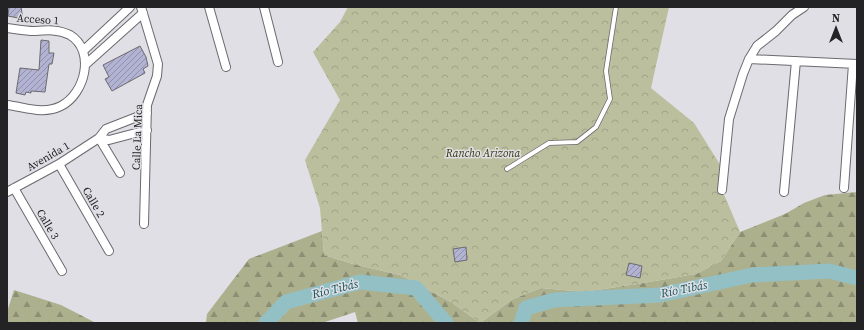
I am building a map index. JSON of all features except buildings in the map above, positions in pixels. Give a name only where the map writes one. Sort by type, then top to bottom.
[{"type":"street","points":[[7,105],[43,111],[61,106],[76,93],[81,83],[85,65],[83,51],[130,7]]},
{"type":"street","points":[[209,7],[226,67]]},
{"type":"street","points":[[264,7],[278,62]]},
{"type":"street","points":[[722,190],[729,119],[749,59],[757,46],[792,15],[804,7]]},
{"type":"street","points":[[85,65],[142,10]]},
{"type":"street","name":"Calle La Mica","points":[[142,10],[158,64],[157,76],[147,105],[144,224]]},
{"type":"street","name":"Acceso 1","points":[[7,28],[63,32],[75,39],[80,44],[83,51]]},
{"type":"street","points":[[749,59],[855,64],[844,188]]},
{"type":"street","points":[[784,192],[796,61]]},
{"type":"street","name":"Avenida 1","points":[[10,190],[59,164],[99,138],[106,129],[147,113]]},
{"type":"street","points":[[99,138],[109,140],[147,130]]},
{"type":"street","points":[[99,138],[120,173]]},
{"type":"street","name":"Calle 2","points":[[59,164],[110,251]]},
{"type":"street","name":"Calle 3","points":[[10,190],[62,271]]},
{"type":"lane","points":[[507,169],[549,143],[577,142],[596,127],[610,99],[606,70],[616,7]]},
{"type":"green space","name":"Rancho Arizona","points":[[348,7],[669,7],[651,88],[694,123],[724,171],[722,190],[740,232],[721,261],[696,274],[584,292],[541,288],[513,299],[480,323],[451,302],[400,275],[353,264],[324,255],[320,208],[305,160],[340,100],[313,52],[340,22]]},
{"type":"green space","points":[[857,192],[857,323],[480,323],[513,299],[541,288],[584,292],[696,274],[721,261],[740,232],[785,214],[804,203],[825,195]]},
{"type":"green space","points":[[322,231],[324,255],[353,264],[400,275],[451,302],[480,323],[358,323],[355,312],[322,323],[206,323],[207,314],[249,259]]},
{"type":"green space","points":[[14,290],[61,305],[96,323],[7,323],[7,312]]},
{"type":"waterway","name":"Río Tibás","points":[[521,323],[526,308],[554,300],[660,295],[752,275],[829,271],[857,278]]},
{"type":"waterway","name":"Río Tibás","points":[[266,323],[286,302],[360,282],[416,288],[446,323]]}]
